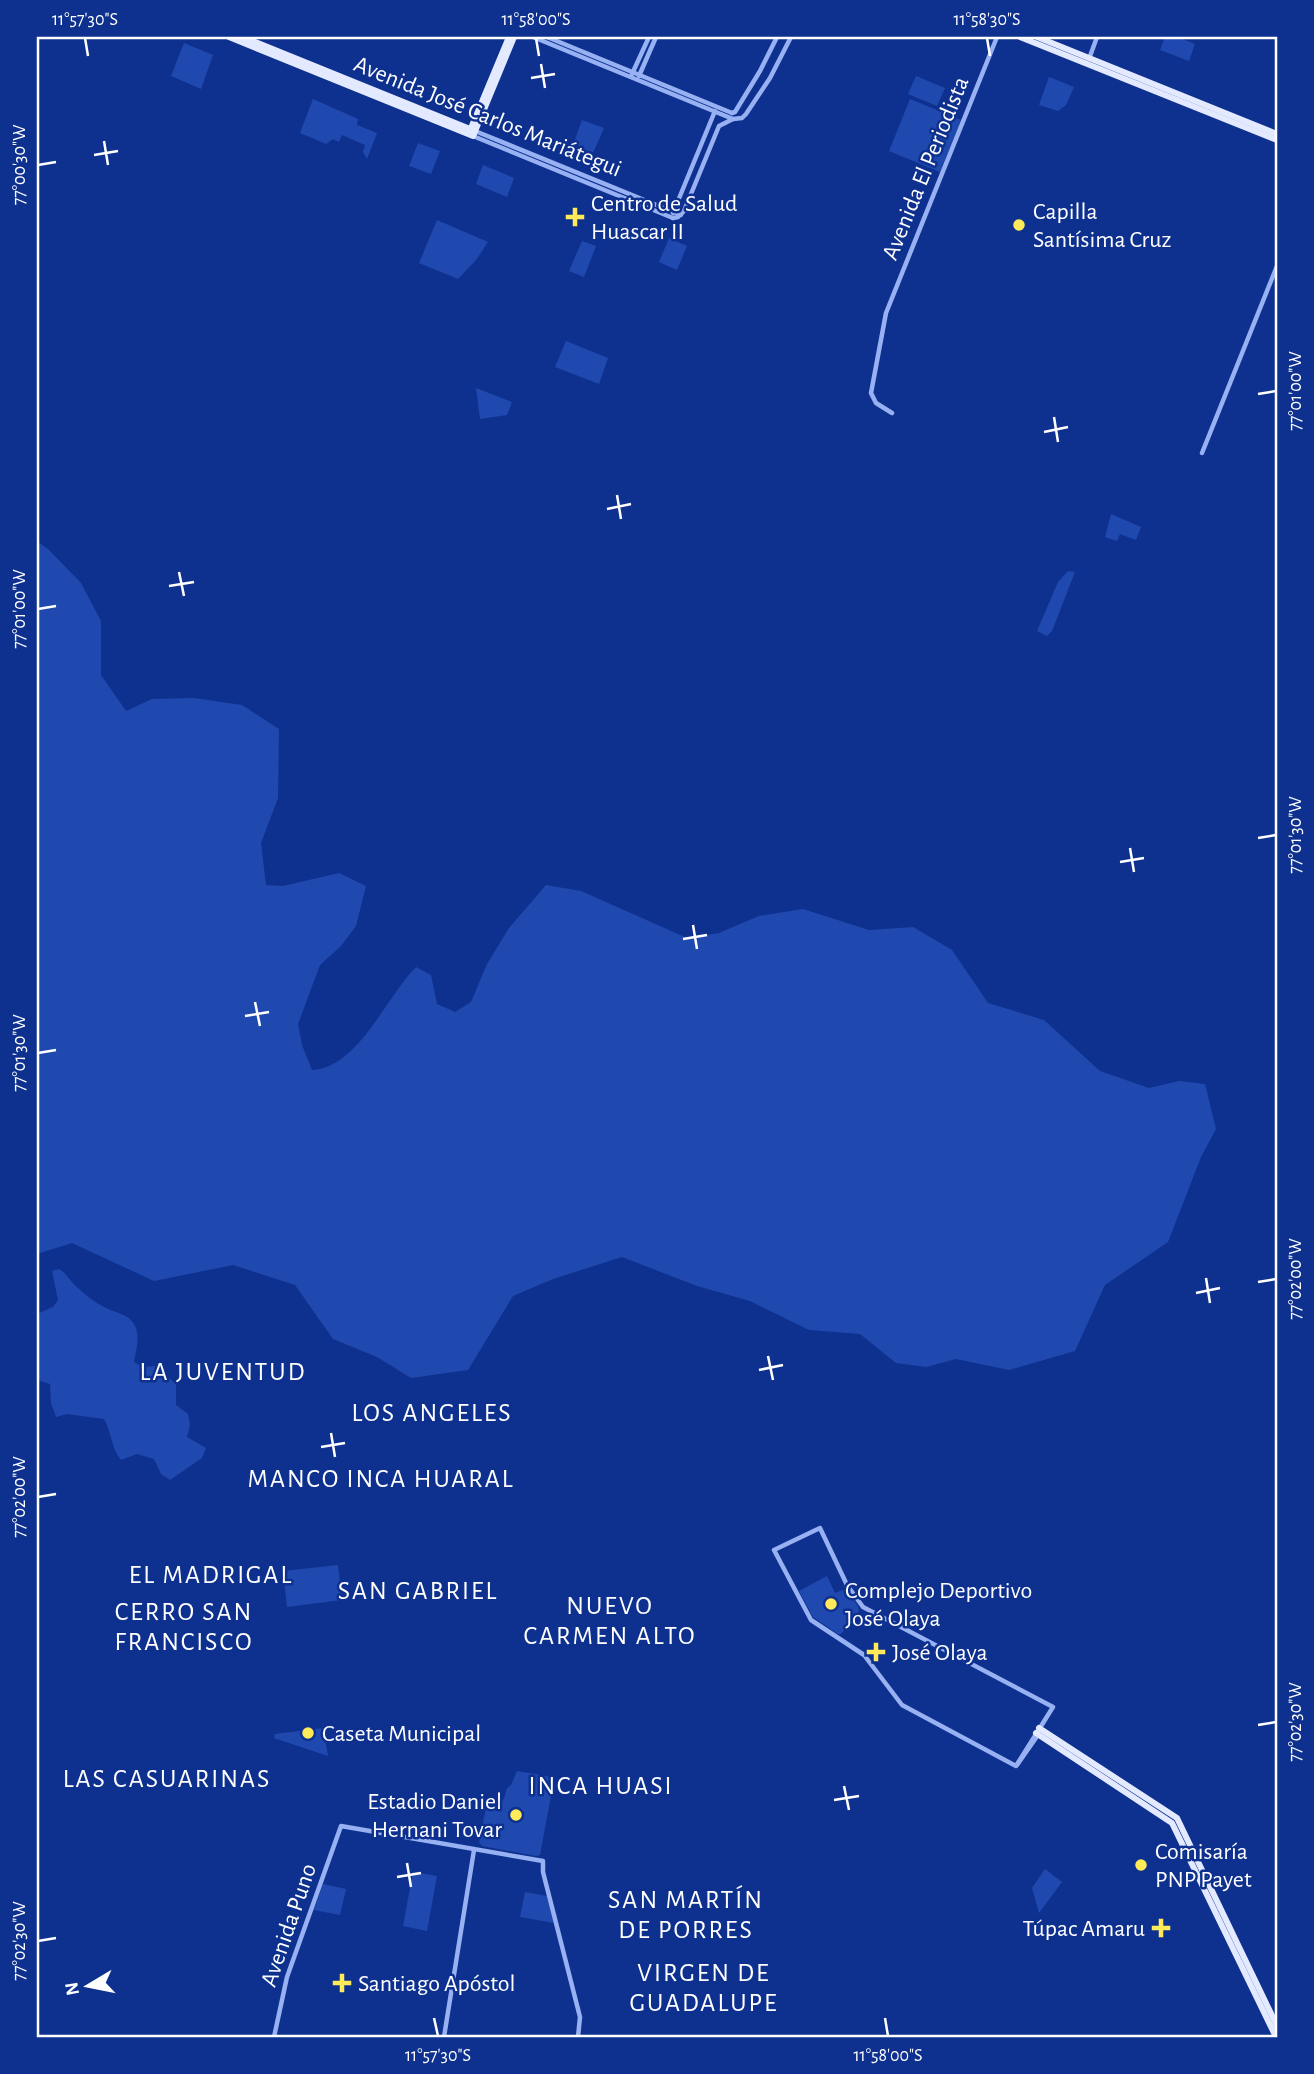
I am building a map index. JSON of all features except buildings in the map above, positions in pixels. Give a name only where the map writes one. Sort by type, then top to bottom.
[{"type":"main road","name":"Avenida José Carlos Mariátegui","points":[[229,37],[328,74]]},
{"type":"main road","name":"Avenida José Carlos Mariátegui","points":[[243,37],[471,133]]},
{"type":"main road","points":[[471,133],[509,37]]},
{"type":"main road","points":[[471,133],[514,37]]},
{"type":"main road","points":[[1020,37],[1277,134]]},
{"type":"main road","points":[[1037,37],[1087,61],[1277,140]]},
{"type":"main road","points":[[1038,1732],[1174,1815],[1277,2026]]},
{"type":"main road","points":[[1038,1732],[1172,1824],[1276,2035]]},
{"type":"street","points":[[533,37],[723,109],[733,116]]},
{"type":"street","points":[[547,37],[632,75]]},
{"type":"street","points":[[632,75],[649,37]]},
{"type":"street","points":[[638,77],[656,37]]},
{"type":"street","points":[[733,116],[777,37]]},
{"type":"street","points":[[638,77],[715,111],[742,118],[770,78],[791,37]]},
{"type":"street","name":"Avenida El Periodista","points":[[892,413],[876,403],[870,393],[886,313],[997,37]]},
{"type":"street","points":[[1087,61],[1097,37]]},
{"type":"street","points":[[715,111],[723,109]]},
{"type":"street","points":[[673,215],[715,111]]},
{"type":"street","name":"Avenida José Carlos Mariátegui","points":[[471,133],[673,215],[681,215],[717,130],[733,116]]},
{"type":"street","points":[[1202,453],[1277,266]]},
{"type":"street","points":[[820,1528],[851,1593],[863,1607],[1053,1707],[1038,1732],[1016,1766],[902,1705],[864,1655],[811,1619],[774,1550],[820,1528]]},
{"type":"street","name":"Avenida Puno","points":[[274,2037],[287,1977],[341,1826],[474,1850]]},
{"type":"street","points":[[444,2037],[474,1850],[543,1861],[543,1872],[580,2017],[578,2037]]},
{"type":"shaded area","points":[[1165,37],[1177,37],[1195,44],[1189,61],[1160,50]]},
{"type":"shaded area","points":[[184,43],[213,55],[201,89],[171,76]]},
{"type":"shaded area","points":[[916,76],[945,88],[937,106],[908,94]]},
{"type":"shaded area","points":[[1049,77],[1074,87],[1066,105],[1058,111],[1039,105]]},
{"type":"shaded area","points":[[313,99],[358,119],[357,125],[377,133],[367,159],[363,152],[365,145],[342,135],[339,142],[333,139],[326,144],[300,133]]},
{"type":"shaded area","points":[[910,99],[961,120],[940,172],[889,151]]},
{"type":"shaded area","points":[[582,120],[604,128],[593,153],[573,145]]},
{"type":"shaded area","points":[[418,143],[440,151],[431,174],[409,166]]},
{"type":"shaded area","points":[[483,165],[514,178],[507,197],[476,184]]},
{"type":"shaded area","points":[[437,220],[488,242],[458,279],[419,263]]},
{"type":"shaded area","points":[[669,238],[687,246],[677,270],[659,262]]},
{"type":"shaded area","points":[[582,241],[596,246],[584,277],[569,271]]},
{"type":"shaded area","points":[[566,341],[608,358],[599,384],[555,367]]},
{"type":"shaded area","points":[[476,388],[512,402],[507,415],[480,419]]},
{"type":"shaded area","points":[[1111,514],[1141,527],[1136,540],[1120,534],[1117,541],[1105,537]]},
{"type":"shaded area","points":[[37,541],[81,583],[101,621],[101,675],[126,711],[152,699],[194,698],[242,705],[279,729],[278,798],[261,843],[266,885],[283,886],[339,873],[366,886],[356,926],[341,946],[320,965],[298,1024],[302,1045],[312,1070],[328,1066],[357,1044],[416,967],[431,975],[437,1004],[455,1012],[471,1002],[487,964],[509,928],[546,885],[581,891],[687,938],[719,933],[759,916],[803,909],[869,930],[913,927],[952,950],[988,1003],[1044,1020],[1100,1071],[1149,1088],[1179,1081],[1205,1084],[1216,1129],[1201,1157],[1168,1242],[1105,1285],[1075,1351],[1009,1370],[956,1359],[926,1367],[896,1363],[860,1334],[809,1330],[750,1301],[697,1286],[622,1257],[553,1279],[513,1296],[468,1370],[411,1378],[377,1357],[333,1339],[295,1285],[233,1265],[154,1281],[72,1243],[37,1254]]},
{"type":"shaded area","points":[[1068,571],[1075,572],[1052,631],[1047,636],[1037,631],[1058,582]]},
{"type":"shaded area","points":[[59,1269],[91,1299],[131,1321],[138,1338],[134,1362],[143,1367],[155,1366],[176,1384],[176,1405],[188,1414],[190,1425],[187,1437],[206,1448],[202,1458],[170,1480],[161,1474],[154,1459],[137,1454],[121,1460],[104,1419],[67,1414],[56,1417],[51,1403],[50,1384],[37,1380],[37,1314],[53,1307],[58,1300],[52,1271]]},
{"type":"shaded area","points":[[338,1565],[342,1600],[287,1607],[283,1571]]},
{"type":"shaded area","name":"Complejo Deportivo José Olaya","points":[[827,1576],[835,1593],[845,1589],[858,1606],[859,1612],[841,1634],[813,1617],[799,1591]]},
{"type":"shaded area","points":[[323,1728],[328,1756],[274,1738],[275,1734]]},
{"type":"shaded area","name":"Estadio Daniel Hernani Tovar","points":[[517,1771],[552,1777],[553,1785],[540,1855],[536,1856],[482,1846],[479,1842],[486,1808],[504,1799]]},
{"type":"shaded area","points":[[1045,1869],[1062,1882],[1039,1913],[1032,1888]]},
{"type":"shaded area","points":[[413,1872],[437,1876],[427,1931],[403,1926]]},
{"type":"shaded area","points":[[323,1884],[346,1889],[340,1915],[314,1910]]},
{"type":"shaded area","points":[[525,1892],[547,1896],[554,1923],[520,1917]]},
{"type":"place","name":"Centro de Salud Huascar II","points":[[575,217]]},
{"type":"place","name":"Capilla Santísima Cruz","points":[[1019,225]]},
{"type":"place","name":"Complejo Deportivo José Olaya","points":[[831,1604]]},
{"type":"place","name":"José Olaya","points":[[876,1652]]},
{"type":"place","name":"Caseta Municipal","points":[[308,1733]]},
{"type":"place","name":"Estadio Daniel Hernani Tovar","points":[[516,1815]]},
{"type":"place","name":"Comisaría PNP Payet","points":[[1141,1865]]},
{"type":"place","name":"Túpac Amaru","points":[[1161,1928]]},
{"type":"place","name":"Santiago Apóstol","points":[[342,1983]]},
{"type":"district","name":"LA JUVENTUD","points":[[223,1371]]},
{"type":"district","name":"LOS ANGELES","points":[[432,1412]]},
{"type":"district","name":"MANCO INCA HUARAL","points":[[381,1478]]},
{"type":"district","name":"EL MADRIGAL","points":[[211,1574]]},
{"type":"district","name":"SAN GABRIEL","points":[[418,1590]]},
{"type":"district","name":"NUEVO CARMEN ALTO","points":[[610,1620]]},
{"type":"district","name":"CERRO SAN FRANCISCO","points":[[184,1626]]},
{"type":"district","name":"LAS CASUARINAS","points":[[167,1778]]},
{"type":"district","name":"INCA HUASI","points":[[601,1785]]},
{"type":"district","name":"SAN MARTÍN DE PORRES","points":[[686,1914]]},
{"type":"district","name":"VIRGEN DE GUADALUPE","points":[[704,1987]]}]
